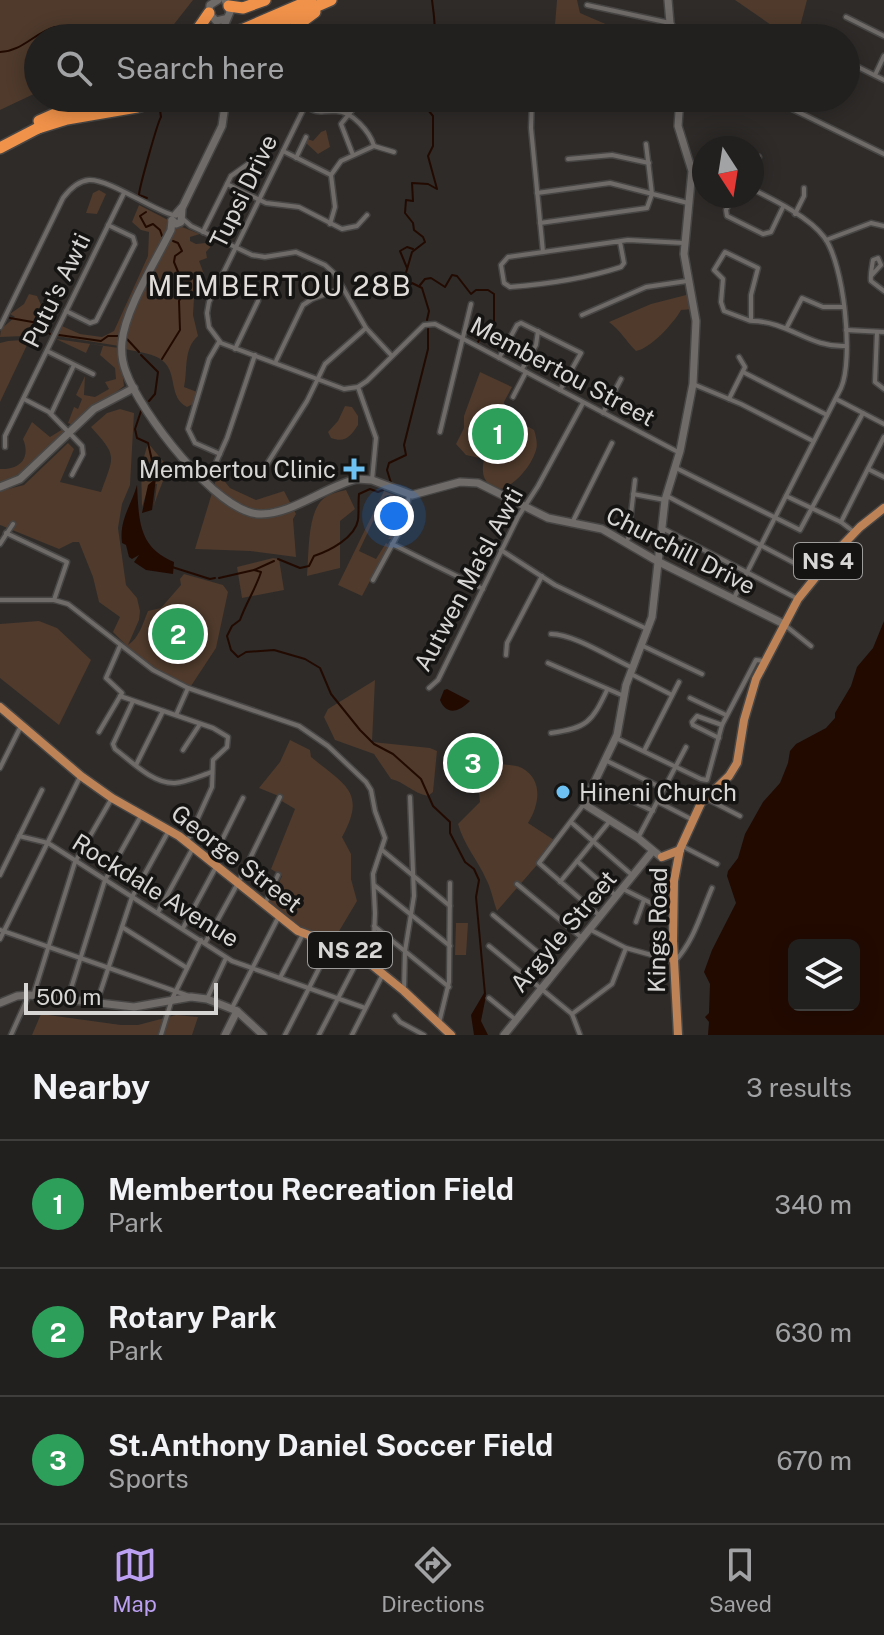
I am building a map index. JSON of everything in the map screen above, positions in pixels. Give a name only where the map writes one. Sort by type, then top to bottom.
[{"type":"highway","points":[[221,1],[238,9],[265,0]]},
{"type":"highway","points":[[252,24],[311,0]]},
{"type":"highway","points":[[276,24],[331,0]]},
{"type":"highway","points":[[299,24],[331,0]]},
{"type":"highway","points":[[207,24],[217,18]]},
{"type":"highway","points":[[0,148],[58,112]]},
{"type":"highway","points":[[38,125],[63,112]]},
{"type":"highway","points":[[0,142],[71,112]]},
{"type":"highway","points":[[38,125],[104,112]]},
{"type":"main road","points":[[668,0],[670,23]]},
{"type":"main road","points":[[217,18],[229,15],[221,1],[210,5],[219,24]]},
{"type":"main road","points":[[224,112],[223,124],[133,306],[123,333],[123,362],[134,388],[190,467],[243,511],[271,513],[351,480],[372,480],[409,495]]},
{"type":"main road","points":[[676,862],[650,850],[638,838],[584,804],[616,738],[631,671],[648,630],[665,498],[680,453],[693,384],[697,337],[684,243],[692,171],[679,133],[680,112]]},
{"type":"main road","points":[[0,487],[20,479],[97,407],[134,388]]},
{"type":"main road","name":"Churchill Drive","points":[[409,495],[457,482],[470,481],[485,486],[548,518],[602,529],[657,561],[784,624]]},
{"type":"main road","name":"Kings Road","points":[[678,1035],[673,962],[676,862],[681,847],[705,798],[729,776],[737,763],[744,720],[756,679],[798,599],[855,532],[884,508]]},
{"type":"main road","name":"George Street","points":[[0,707],[81,776],[112,798],[169,829],[303,934],[360,956],[373,965],[451,1035]]},
{"type":"main road","points":[[590,792],[595,812]]},
{"type":"main road","points":[[662,857],[681,847]]},
{"type":"main road","name":"Argyle Street","points":[[504,1035],[634,876],[650,850]]},
{"type":"main road","points":[[0,1003],[17,996],[31,996],[134,1007],[191,997],[235,1009],[263,1035]]},
{"type":"main road","points":[[225,1035],[235,1009]]},
{"type":"street","points":[[587,5],[670,23]]},
{"type":"street","points":[[846,17],[884,36]]},
{"type":"street","points":[[875,75],[884,56]]},
{"type":"street","points":[[860,68],[884,80]]},
{"type":"street","name":"Tupsi Drive","points":[[219,342],[209,327],[208,310],[302,112]]},
{"type":"street","points":[[340,112],[347,114],[368,133],[374,146]]},
{"type":"street","points":[[532,112],[543,252]]},
{"type":"street","points":[[798,112],[884,154]]},
{"type":"street","points":[[347,114],[341,122],[341,129],[353,155]]},
{"type":"street","points":[[296,158],[306,137]]},
{"type":"street","points":[[540,223],[649,206],[652,194],[646,144]]},
{"type":"street","points":[[330,224],[335,210],[331,175],[341,161],[374,146],[394,152]]},
{"type":"street","points":[[283,151],[331,175]]},
{"type":"street","points":[[568,159],[610,155],[649,163]]},
{"type":"street","points":[[203,232],[234,173],[255,159]]},
{"type":"street","points":[[0,327],[68,192],[88,180],[102,182],[176,220],[260,257],[291,252],[305,255],[332,270],[366,328],[392,356],[358,387],[341,388],[219,342],[209,359],[188,429],[193,441],[220,454]]},
{"type":"street","points":[[537,193],[611,183],[689,203]]},
{"type":"street","points":[[227,184],[259,200],[299,207],[330,224],[350,229],[359,225],[367,215]]},
{"type":"street","points":[[795,214],[804,196],[804,188]]},
{"type":"street","name":"Putu's Awti","points":[[5,447],[5,436],[124,193]]},
{"type":"street","points":[[734,598],[845,378],[841,283],[826,240],[812,225],[764,196]]},
{"type":"street","points":[[727,208],[727,216],[763,234],[771,232],[783,207]]},
{"type":"street","points":[[826,240],[870,223],[884,226]]},
{"type":"street","points":[[66,311],[90,323],[96,321],[135,244],[133,237],[108,225]]},
{"type":"street","points":[[620,242],[622,267],[563,283],[508,287],[504,283],[500,266],[510,256],[620,242],[644,240],[684,243]]},
{"type":"street","points":[[751,321],[751,295],[758,268],[728,252],[722,255],[714,270],[723,279],[723,310],[751,321],[773,322],[823,345],[846,346]]},
{"type":"street","points":[[871,276],[873,285],[884,291]]},
{"type":"street","points":[[582,315],[646,287],[687,281]]},
{"type":"street","points":[[276,362],[303,305],[343,288]]},
{"type":"street","points":[[787,327],[802,297],[823,307],[844,307]]},
{"type":"street","points":[[235,349],[258,301]]},
{"type":"street","points":[[440,432],[471,304]]},
{"type":"street","name":"Membertou Street","points":[[392,356],[427,323],[438,325],[680,453]]},
{"type":"street","points":[[499,358],[519,323],[581,353],[560,390]]},
{"type":"street","points":[[260,475],[305,403],[326,362],[366,328]]},
{"type":"street","points":[[845,330],[884,332]]},
{"type":"street","points":[[513,397],[536,345],[538,331]]},
{"type":"street","points":[[877,332],[875,382],[884,389]]},
{"type":"street","points":[[47,351],[93,374]]},
{"type":"street","points":[[214,467],[255,355]]},
{"type":"street","points":[[729,399],[743,372],[744,364],[739,357]]},
{"type":"street","points":[[51,414],[74,365]]},
{"type":"street","points":[[743,372],[827,415]]},
{"type":"street","points":[[603,413],[621,379]]},
{"type":"street","points":[[693,384],[813,441]]},
{"type":"street","points":[[358,387],[375,433],[372,480]]},
{"type":"street","points":[[24,399],[51,414],[83,451],[72,475]]},
{"type":"street","points":[[836,399],[884,424]]},
{"type":"street","name":"Autwen Ma'sl Awti","points":[[429,688],[438,680],[501,550],[583,402]]},
{"type":"street","points":[[676,468],[800,530],[863,413]]},
{"type":"street","points":[[841,522],[884,437]]},
{"type":"street","points":[[572,523],[612,443]]},
{"type":"street","points":[[868,469],[884,477]]},
{"type":"street","points":[[628,539],[635,480]]},
{"type":"street","points":[[633,494],[665,498],[817,575]]},
{"type":"street","points":[[373,580],[405,520],[409,495]]},
{"type":"street","points":[[786,496],[855,532]]},
{"type":"street","points":[[0,544],[13,524]]},
{"type":"street","points":[[661,527],[798,599]]},
{"type":"street","points":[[6,533],[67,562],[54,600]]},
{"type":"street","points":[[392,544],[483,589]]},
{"type":"street","points":[[501,550],[542,576],[648,630]]},
{"type":"street","points":[[506,655],[507,643],[542,576]]},
{"type":"street","points":[[0,600],[54,600],[73,606],[142,664],[188,688],[290,722],[332,749],[371,788],[375,811],[384,834],[382,850],[374,864],[372,883],[373,965]]},
{"type":"street","points":[[784,624],[811,646]]},
{"type":"street","points":[[551,634],[574,640],[672,695]]},
{"type":"street","points":[[99,732],[120,696],[121,689],[107,681],[106,677],[120,646]]},
{"type":"street","points":[[643,646],[702,674]]},
{"type":"street","points":[[616,738],[703,780],[708,779],[726,715],[756,661],[766,661]]},
{"type":"street","points":[[548,663],[624,696]]},
{"type":"street","points":[[644,751],[679,682]]},
{"type":"street","points":[[176,715],[188,688]]},
{"type":"street","points":[[551,733],[576,728],[591,720],[607,690]]},
{"type":"street","points":[[120,696],[224,732],[228,737],[227,747],[213,760],[211,789],[190,845],[157,913]]},
{"type":"street","points":[[690,698],[726,715]]},
{"type":"street","points":[[134,701],[113,746],[155,778],[173,783],[212,772]]},
{"type":"street","points":[[136,765],[163,711]]},
{"type":"street","points":[[719,738],[692,722],[697,716],[722,725]]},
{"type":"street","points":[[183,750],[200,724]]},
{"type":"street","points":[[0,768],[21,726]]},
{"type":"street","points":[[638,838],[686,747]]},
{"type":"street","points":[[605,760],[664,789]]},
{"type":"street","points":[[0,939],[81,776]]},
{"type":"street","points":[[594,783],[653,811]]},
{"type":"street","points":[[0,875],[42,790]]},
{"type":"street","points":[[161,1035],[172,999],[187,968],[238,883],[280,797]]},
{"type":"street","points":[[404,991],[405,951],[414,896],[410,797]]},
{"type":"street","points":[[11,1035],[31,996],[76,861],[112,798]]},
{"type":"street","points":[[182,929],[243,798]]},
{"type":"street","points":[[705,798],[740,816]]},
{"type":"street","points":[[658,802],[693,820]]},
{"type":"street","points":[[584,804],[539,863],[600,916]]},
{"type":"street","points":[[68,1000],[105,880],[142,813]]},
{"type":"street","points":[[560,882],[610,821]]},
{"type":"street","points":[[571,823],[634,876]]},
{"type":"street","points":[[97,1002],[132,897],[169,829]]},
{"type":"street","name":"Rockdale Avenue","points":[[19,836],[48,843],[226,958],[365,1008]]},
{"type":"street","points":[[681,847],[717,864]]},
{"type":"street","points":[[382,850],[450,906]]},
{"type":"street","points":[[577,861],[617,896]]},
{"type":"street","points":[[265,904],[278,875]]},
{"type":"street","points":[[372,883],[450,946]]},
{"type":"street","points":[[439,1023],[449,987],[450,883]]},
{"type":"street","points":[[517,884],[582,938]]},
{"type":"street","points":[[589,929],[626,948],[673,962],[692,937],[712,888]]},
{"type":"street","points":[[623,889],[674,914]]},
{"type":"street","points":[[374,899],[387,896]]},
{"type":"street","points":[[636,922],[644,900]]},
{"type":"street","points":[[493,915],[557,968]]},
{"type":"street","points":[[235,1009],[251,968],[279,916]]},
{"type":"street","points":[[374,926],[449,987]]},
{"type":"street","points":[[122,927],[187,968]]},
{"type":"street","points":[[2,931],[191,997]]},
{"type":"street","points":[[280,978],[303,934]]},
{"type":"street","points":[[285,1035],[331,945]]},
{"type":"street","points":[[489,946],[572,1014],[578,1034]]},
{"type":"street","points":[[572,1014],[612,984],[626,948]]},
{"type":"street","points":[[319,1035],[360,956]]},
{"type":"street","points":[[207,999],[226,958]]},
{"type":"street","points":[[352,1035],[384,974]]},
{"type":"street","points":[[489,998],[516,1020]]},
{"type":"street","points":[[395,1016],[424,1035]]},
{"type":"shaded area","points":[[0,0],[193,0],[174,24],[24,24],[24,99],[0,110]]},
{"type":"shaded area","points":[[557,0],[577,0],[580,13],[605,24],[555,24]]},
{"type":"shaded area","points":[[735,0],[807,0],[801,24],[770,24]]},
{"type":"shaded area","points":[[326,130],[330,147],[318,154],[306,143]]},
{"type":"shaded area","points":[[99,190],[106,194],[97,214],[86,213],[93,193]]},
{"type":"shaded area","points":[[139,205],[168,220],[169,224],[119,346],[57,336],[62,326],[80,334],[102,337],[114,331],[148,256],[149,232],[132,222]]},
{"type":"shaded area","points":[[182,227],[200,234],[190,237],[190,241],[196,244],[215,242],[206,252],[207,258],[199,261],[204,274],[198,276],[199,297],[194,298],[193,315],[198,336],[188,353],[184,387],[197,392],[193,404],[187,407],[177,397],[168,366],[163,361],[150,354],[125,349],[131,317],[176,229]]},
{"type":"shaded area","points":[[29,294],[37,296],[41,305],[28,334],[0,337],[1,329],[15,317],[10,314],[24,304]]},
{"type":"shaded area","points":[[690,294],[693,309],[681,310],[661,335],[642,349],[636,351],[609,322],[651,304]]},
{"type":"shaded area","points":[[56,339],[119,348],[124,386],[73,425],[68,423],[74,407],[78,409],[82,399],[76,395],[85,376],[84,395],[95,397],[109,389],[105,382],[116,379],[115,368],[100,355],[103,346],[90,344],[86,353]]},
{"type":"shaded area","points":[[0,343],[28,343],[0,402]]},
{"type":"shaded area","points":[[480,372],[512,387],[504,402],[503,412],[534,430],[536,440],[536,450],[527,468],[511,484],[500,489],[484,478],[484,459],[466,455],[456,444],[464,428],[464,416]]},
{"type":"shaded area","points":[[345,406],[352,407],[358,416],[358,425],[347,438],[331,438],[328,432]]},
{"type":"shaded area","points":[[120,409],[134,413],[130,485],[122,504],[118,528],[126,585],[137,598],[140,611],[128,645],[138,634],[148,611],[161,608],[181,585],[180,579],[184,574],[223,585],[228,592],[216,648],[189,689],[124,649],[127,646],[113,632],[120,617],[99,602],[79,542],[59,549],[0,525],[0,491],[24,485],[68,443],[74,449],[60,482],[101,492],[111,457],[106,445],[91,427],[107,413]]},
{"type":"shaded area","points":[[32,422],[50,437],[63,429],[65,434],[16,479],[0,485],[0,469],[18,465],[25,457],[23,439]]},
{"type":"shaded area","points":[[148,443],[167,466],[154,507],[157,484],[149,485],[142,507],[141,467]]},
{"type":"shaded area","points":[[218,473],[230,488],[256,500],[284,491],[296,514],[293,519],[296,557],[195,549]]},
{"type":"shaded area","points":[[156,478],[152,510],[142,513],[148,485]]},
{"type":"shaded area","points":[[137,485],[143,531],[153,549],[174,562],[173,574],[146,570],[134,562],[139,555],[132,559],[129,557],[126,545],[122,543],[124,520]]},
{"type":"shaded area","points":[[346,490],[355,509],[340,521],[340,568],[307,576],[311,525],[317,507],[327,496]]},
{"type":"shaded area","points":[[384,491],[405,499],[402,516],[392,539],[388,539],[402,506],[398,499],[385,496],[359,551],[376,559],[386,543],[389,545],[362,596],[338,585]]},
{"type":"shaded area","points":[[279,559],[284,590],[242,598],[237,567]]},
{"type":"shaded area","points":[[39,621],[57,628],[91,660],[59,725],[0,678],[0,624]]},
{"type":"shaded area","points":[[884,621],[884,1035],[708,1035],[709,1022],[705,1017],[709,1013],[710,984],[704,972],[736,903],[728,871],[738,858],[745,834],[763,802],[780,783],[790,751],[796,744],[826,728],[835,718],[857,667],[873,648]]},
{"type":"shaded area","points":[[375,680],[372,742],[437,751],[433,792],[428,796],[391,779],[374,754],[335,740],[324,717],[328,709]]},
{"type":"shaded area","points":[[447,689],[470,701],[458,710],[446,709],[440,700]]},
{"type":"shaded area","points":[[463,735],[498,762],[529,773],[536,786],[537,801],[528,823],[557,842],[497,911],[488,883],[458,824],[480,802],[479,793],[447,766]]},
{"type":"shaded area","points":[[290,740],[310,750],[311,757],[342,783],[352,799],[349,822],[342,837],[351,854],[351,879],[357,901],[332,943],[309,935],[268,904],[282,876],[271,869],[295,809],[280,800],[281,797],[259,788],[280,762]]},
{"type":"shaded area","points":[[456,923],[468,923],[466,955],[455,955]]},
{"type":"shaded area","points":[[484,993],[481,1021],[488,1035],[474,1035],[471,1015]]},
{"type":"shaded area","points":[[41,1014],[121,1025],[138,1025],[176,1015],[198,1017],[192,1035],[32,1035]]},
{"type":"waterway","points":[[432,0],[435,24]]},
{"type":"waterway","points":[[0,52],[24,43]]},
{"type":"waterway","points":[[147,198],[139,195],[160,112]]},
{"type":"waterway","points":[[427,320],[429,311],[422,288],[412,283],[407,288],[403,283],[412,252],[425,242],[405,213],[406,200],[413,201],[412,183],[428,184],[437,189],[428,156],[433,146],[433,116],[430,112]]},
{"type":"waterway","points":[[146,212],[140,216],[146,227],[153,224],[162,236]]},
{"type":"waterway","points":[[162,359],[180,330],[179,301],[185,289],[174,262],[175,256],[182,251],[173,241]]},
{"type":"waterway","points":[[407,268],[400,251],[407,247],[413,249]]},
{"type":"waterway","points":[[420,285],[431,278],[445,287],[452,275],[457,276],[471,294],[476,290],[488,290],[494,294],[494,323],[478,342]]},
{"type":"waterway","points":[[10,318],[38,323],[50,334]]},
{"type":"waterway","points":[[391,483],[387,470],[389,463],[406,455],[404,445],[428,349],[428,328]]},
{"type":"waterway","points":[[59,335],[101,341],[108,336],[118,336]]},
{"type":"waterway","points":[[127,339],[139,352]]},
{"type":"waterway","points":[[141,355],[158,372],[155,394],[149,401]]},
{"type":"waterway","points":[[141,411],[135,429],[137,438],[148,443],[156,478]]},
{"type":"waterway","points":[[278,559],[300,568],[309,566],[314,556],[334,547],[352,533],[358,520],[359,494],[370,489],[383,490]]},
{"type":"waterway","points":[[219,578],[254,570],[274,561]]},
{"type":"waterway","points":[[172,567],[215,578]]},
{"type":"waterway","points":[[254,570],[261,572],[259,578],[240,620],[232,626],[227,636],[231,650],[238,657],[246,652],[274,650],[305,659],[320,668],[331,694],[360,730],[421,779],[433,806],[450,822],[450,833],[465,862],[474,869],[479,880],[476,897],[485,994]]},
{"type":"place","name":"Membertou Recreation Field","points":[[498,434]]},
{"type":"place","name":"Membertou Clinic","points":[[354,469]]},
{"type":"place","name":"Rotary Park","points":[[178,634]]},
{"type":"place","name":"St.Anthony Daniel Soccer Field","points":[[473,763]]},
{"type":"place","name":"Hineni Church","points":[[563,792]]},
{"type":"district","name":"MEMBERTOU 28B","points":[[280,285]]}]
